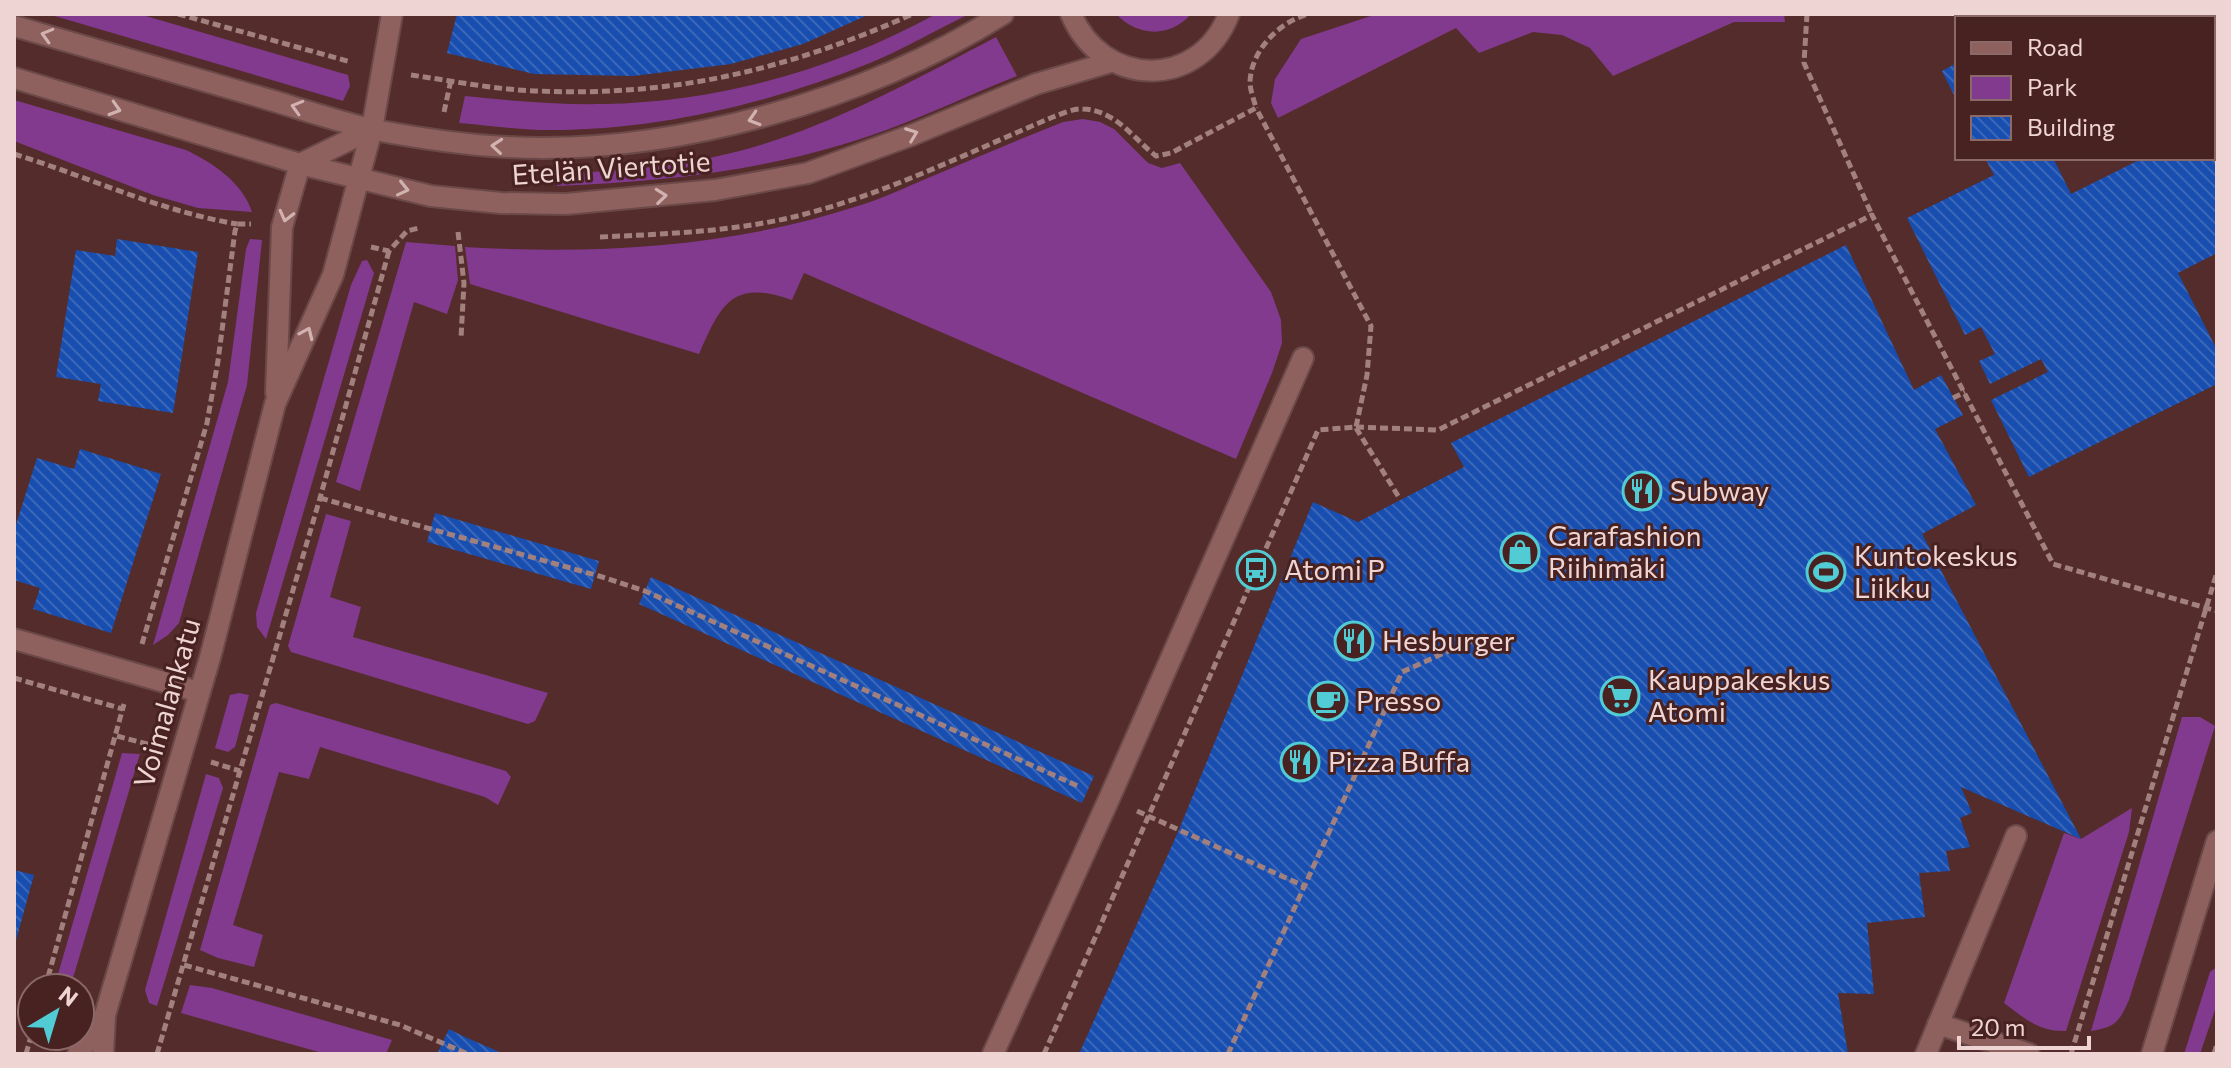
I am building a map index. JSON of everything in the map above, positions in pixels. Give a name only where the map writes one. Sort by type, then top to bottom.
[{"type":"street","name":"Voimalankatu","points":[[103,1054],[105,1015],[199,692],[275,404],[333,275],[360,179],[392,14]]},
{"type":"street","name":"Etelän Viertotie","points":[[14,26],[372,129],[507,147],[574,147],[744,123],[906,65],[1003,14]]},
{"type":"street","points":[[1071,14],[1086,41],[1111,62],[1142,71],[1159,71],[1190,62],[1215,41],[1229,14]]},
{"type":"street","name":"Etelän Viertotie","points":[[14,78],[300,164],[431,196],[501,203],[566,204],[715,190],[808,173],[912,135],[1036,84],[1111,62]]},
{"type":"street","points":[[300,164],[372,129]]},
{"type":"street","name":"Voimalankatu","points":[[275,404],[282,227],[300,164]]},
{"type":"street","points":[[993,1054],[1303,358]]},
{"type":"street","points":[[14,639],[199,692]]},
{"type":"street","points":[[1926,1054],[2016,836]]},
{"type":"street","points":[[2152,1054],[2217,841]]},
{"type":"street","name":"Voimalankatu","points":[[78,1054],[105,1015]]},
{"type":"street","points":[[1938,1024],[2029,1054]]},
{"type":"path","points":[[178,14],[382,71],[536,91],[670,87],[734,76],[797,59],[913,14]]},
{"type":"path","points":[[1309,14],[1294,18],[1273,34],[1256,57],[1250,83],[1256,108],[1371,326],[1367,375],[1356,427],[1400,499]]},
{"type":"path","points":[[1807,14],[1804,63],[1872,215],[2053,564],[2217,611]]},
{"type":"path","points":[[587,237],[698,233],[790,217],[864,195],[1081,108],[1121,123],[1139,144],[1156,156],[1171,153],[1256,108]]},
{"type":"path","points":[[14,154],[56,166],[171,210],[237,224],[282,227]]},
{"type":"path","points":[[1044,1054],[1318,430],[1356,427],[1438,430],[1872,215]]},
{"type":"path","points":[[50,972],[207,423],[237,224]]},
{"type":"path","points":[[157,1054],[389,251],[407,231],[425,227]]},
{"type":"path","points":[[447,230],[472,233]]},
{"type":"path","points":[[458,232],[464,283],[461,338]]},
{"type":"path","points":[[342,240],[389,251]]},
{"type":"path","points":[[1953,398],[1965,392]]},
{"type":"path","points":[[320,498],[645,591],[1088,790]]},
{"type":"path","points":[[2071,1054],[2217,572]]},
{"type":"path","points":[[1228,1054],[1402,672],[1475,639]]},
{"type":"path","points":[[14,678],[123,709]]},
{"type":"path","points":[[1178,832],[1304,886]]},
{"type":"path","points":[[184,965],[400,1025],[468,1054]]},
{"type":"path","points":[[2214,1054],[2217,1044]]},
{"type":"green space","points":[[48,14],[139,14],[348,75],[350,86],[343,101]]},
{"type":"green space","points":[[936,14],[969,14],[870,63],[790,91],[707,113],[665,121],[581,129],[528,129],[459,123],[465,96],[604,104],[690,97],[733,89],[776,79],[858,51]]},
{"type":"green space","points":[[1116,14],[1191,14],[1174,27],[1154,32],[1134,27]]},
{"type":"green space","points":[[1377,14],[1784,14],[1785,22],[1734,22],[1613,76],[1590,48],[1562,35],[1533,32],[1479,53],[1456,28],[1278,118],[1271,103],[1275,79],[1301,39]]},
{"type":"green space","points":[[996,37],[1017,76],[863,138],[806,155],[735,169],[664,179],[557,186],[555,173],[665,165],[720,156],[773,141],[859,107]]},
{"type":"green space","points":[[14,100],[186,150],[234,183],[252,212],[198,208],[153,195],[14,141]]},
{"type":"green space","points":[[1083,119],[1114,129],[1148,163],[1162,168],[1180,163],[1271,292],[1281,320],[1282,343],[1236,459],[804,273],[792,300],[755,293],[731,300],[714,322],[699,354],[470,284],[465,247],[615,248],[715,239],[764,230],[870,202],[1063,122]]},
{"type":"green space","points":[[250,239],[262,240],[247,385],[179,623],[153,645],[228,382],[246,249]]},
{"type":"green space","points":[[406,242],[455,246],[458,280],[447,314],[414,302],[360,491],[336,482]]},
{"type":"green space","points":[[367,260],[374,273],[266,639],[257,627],[256,613],[351,285],[362,261]]},
{"type":"green space","points":[[326,514],[351,521],[330,597],[361,607],[353,637],[548,693],[535,721],[528,724],[291,652],[288,646]]},
{"type":"green space","points":[[230,695],[249,695],[235,747],[228,752],[215,748]]},
{"type":"green space","points":[[276,703],[506,771],[511,777],[498,805],[485,797],[320,747],[309,779],[279,772],[233,925],[263,935],[254,967],[200,950],[270,705]]},
{"type":"green space","points":[[2182,717],[2200,717],[2215,726],[2129,1000],[2116,1022],[2091,1031]]},
{"type":"green space","points":[[122,753],[140,754],[75,972],[59,972]]},
{"type":"green space","points":[[206,774],[219,778],[223,788],[157,1006],[149,1003],[145,990]]},
{"type":"green space","points":[[2132,808],[2129,832],[2066,1031],[2040,1027],[2004,1003],[2064,833],[2081,839]]},
{"type":"green space","points":[[2217,967],[2217,1004],[2200,1054],[2184,1054],[2210,972]]},
{"type":"green space","points":[[190,985],[212,988],[392,1040],[386,1054],[326,1054],[181,1013]]},
{"type":"building","points":[[457,14],[870,14],[803,44],[731,64],[633,76],[534,74],[447,53]]},
{"type":"building","points":[[1955,64],[1955,97],[1942,71]]},
{"type":"building","points":[[2215,155],[2217,253],[2178,273],[2217,350],[2217,384],[2029,477],[1991,400],[2048,372],[2041,359],[1990,384],[1979,361],[1995,354],[1981,327],[1965,335],[1907,218],[1994,175],[1986,160],[2054,160],[2071,194],[2139,160],[2215,160]]},
{"type":"building","points":[[117,239],[198,252],[173,413],[98,401],[101,384],[56,377],[76,250],[115,256]]},
{"type":"building","name":"Kauppakeskus Atomi","points":[[1846,245],[1914,390],[1941,375],[1963,415],[1935,429],[1976,505],[1922,534],[2081,839],[1961,787],[1972,813],[1960,818],[1970,847],[1946,851],[1950,871],[1919,873],[1925,917],[1867,923],[1874,994],[1838,993],[1848,1054],[1079,1054],[1178,832],[1313,502],[1358,522],[1464,467],[1451,443]]},
{"type":"building","points":[[80,449],[161,474],[111,633],[33,609],[40,588],[14,580],[14,531],[37,458],[74,469]]},
{"type":"building","points":[[435,513],[599,561],[591,589],[427,542]]},
{"type":"building","points":[[651,577],[1094,776],[1082,803],[639,604]]},
{"type":"building","points":[[14,870],[34,875],[15,944],[14,944]]},
{"type":"building","points":[[449,1029],[465,1037],[504,1054],[437,1054]]},
{"type":"place","name":"Subway","points":[[1642,491]]},
{"type":"place","name":"Carafashion Riihimäki","points":[[1520,552]]},
{"type":"place","name":"Atomi P","points":[[1256,570]]},
{"type":"place","name":"Kuntokeskus Liikku","points":[[1826,572]]},
{"type":"place","name":"Hesburger","points":[[1354,641]]},
{"type":"place","name":"Kauppakeskus Atomi","points":[[1620,696]]},
{"type":"place","name":"Presso","points":[[1328,701]]},
{"type":"place","name":"Pizza Buffa","points":[[1300,762]]}]
